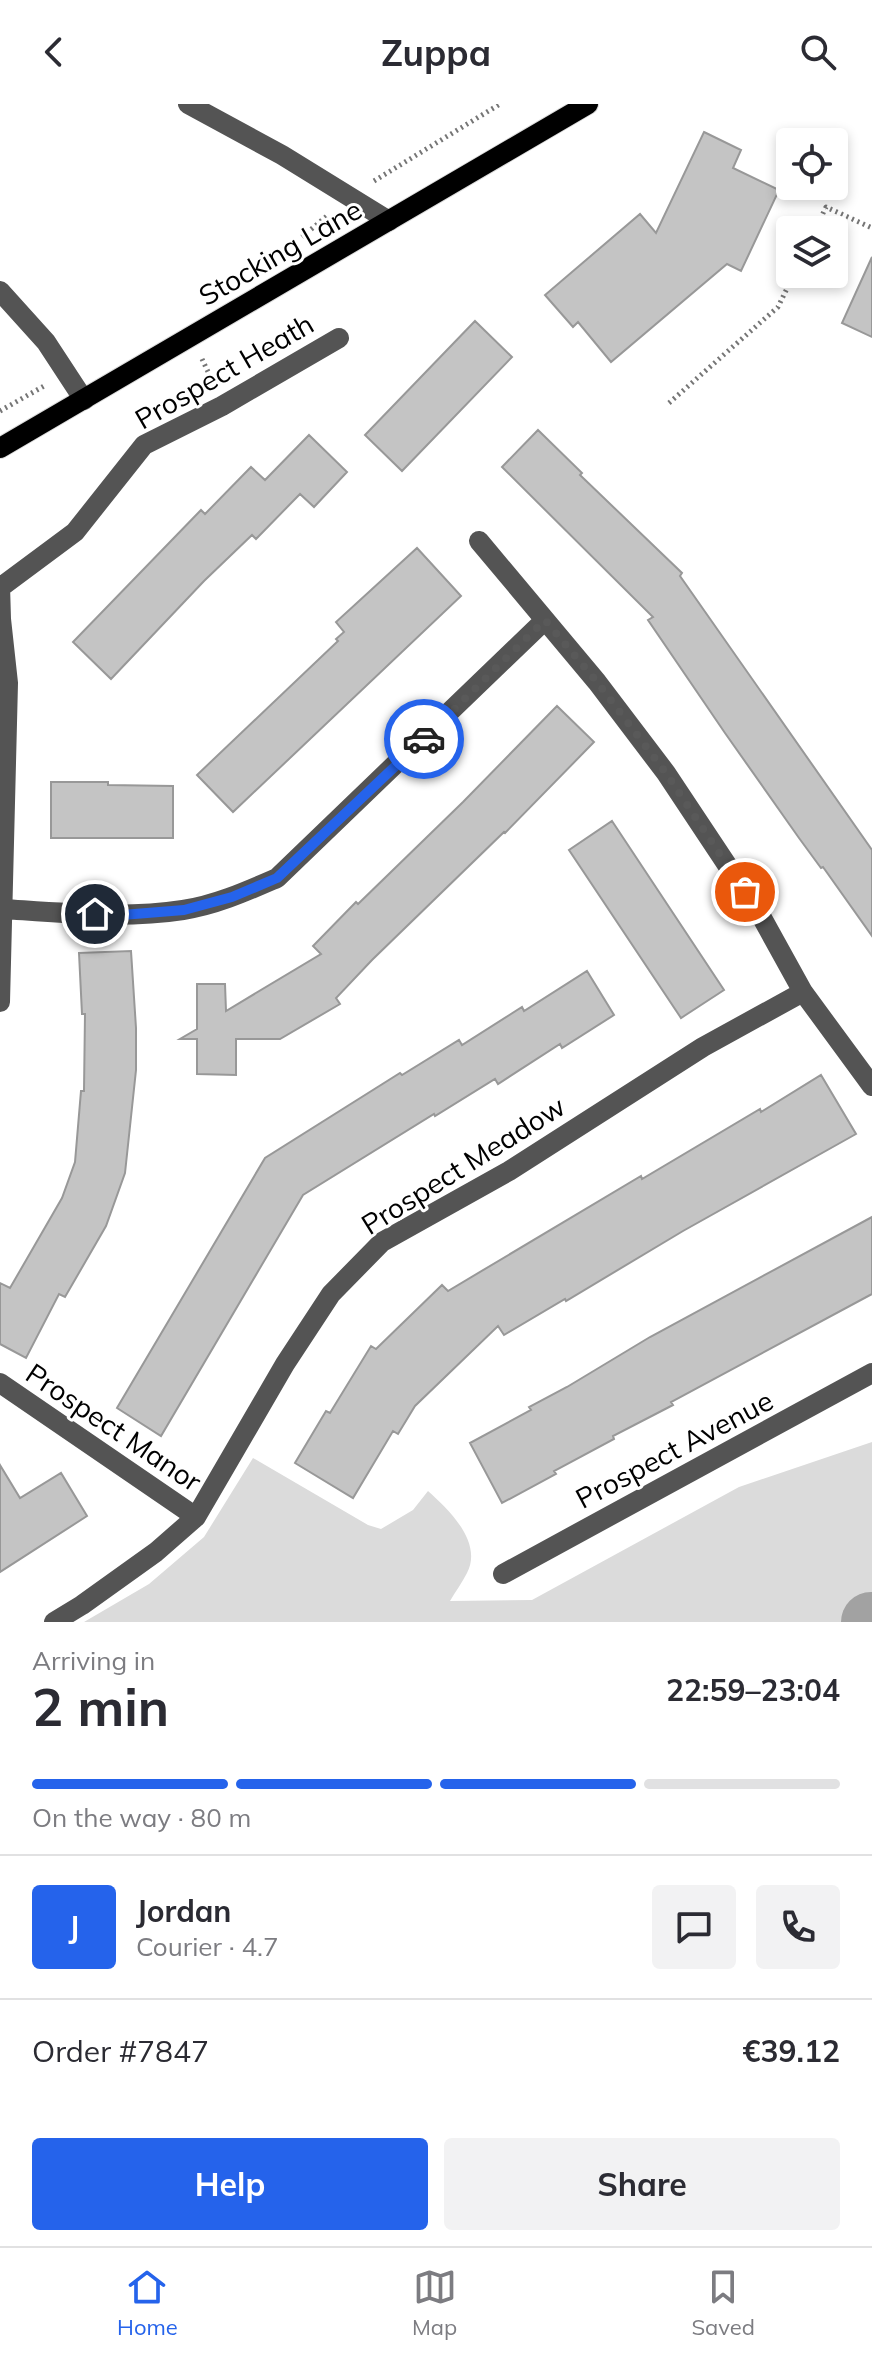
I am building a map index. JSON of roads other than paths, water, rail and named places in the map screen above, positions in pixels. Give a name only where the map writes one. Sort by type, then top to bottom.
[{"type":"main road","name":"Stocking Lane","points":[[0,448],[588,104]]},
{"type":"street","points":[[188,104],[351,196],[389,221]]},
{"type":"street","points":[[0,291],[46,342],[84,400]]},
{"type":"street","name":"Prospect Heath","points":[[1,586],[75,532],[144,445],[222,406],[339,338]]},
{"type":"street","points":[[479,541],[597,682],[666,773],[761,916],[803,992],[872,1086]]},
{"type":"street","points":[[0,1002],[8,683],[1,586]]},
{"type":"street","points":[[4,909],[122,915],[184,910],[232,897],[277,878],[545,620]]},
{"type":"street","name":"Prospect Meadow","points":[[54,1622],[156,1552],[196,1517],[285,1364],[331,1294],[382,1242],[509,1171],[703,1047],[803,992]]},
{"type":"street","name":"Prospect Avenue","points":[[503,1574],[872,1373]]},
{"type":"street","name":"Prospect Manor","points":[[0,1383],[196,1517]]}]
